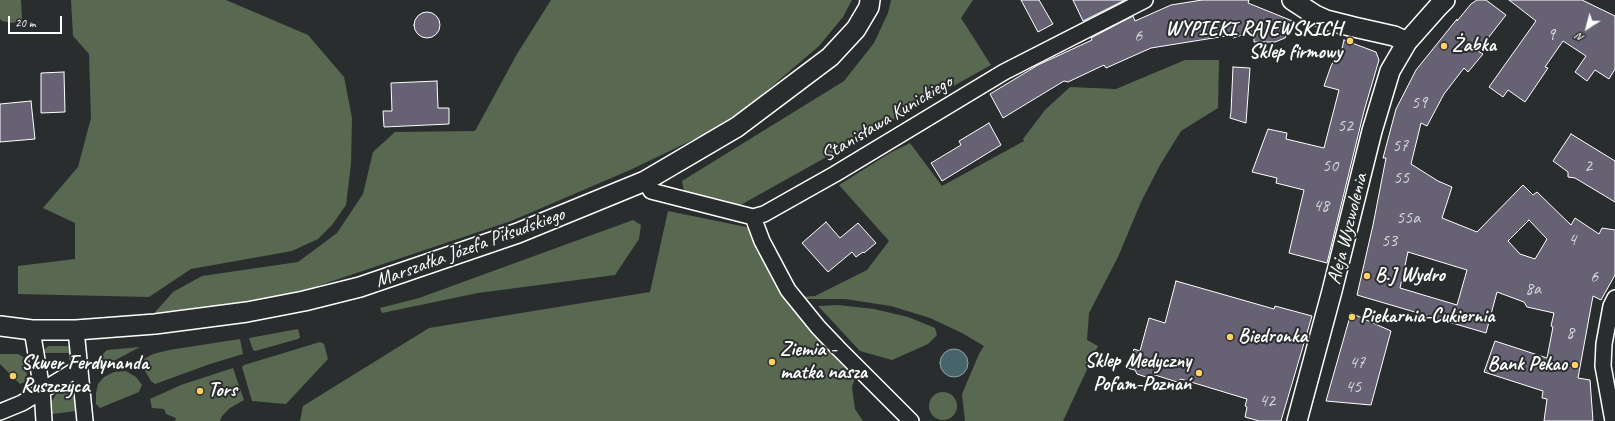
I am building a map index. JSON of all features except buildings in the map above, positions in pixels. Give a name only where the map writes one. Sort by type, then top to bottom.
[{"type":"street","name":"Marszałka Józefa Piłsudskiego","points":[[0,326],[32,330],[76,330],[155,324],[239,313],[304,301],[360,287],[518,233],[645,181],[737,127],[830,57],[856,29],[869,7],[870,0]]},
{"type":"street","name":"Stanisława Kunickiego","points":[[753,217],[764,214],[839,172],[1004,72],[1145,0]]},
{"type":"street","points":[[1292,0],[1315,15],[1326,20],[1394,36],[1407,42]]},
{"type":"street","name":"Aleja Wyzwolenia","points":[[1298,421],[1372,131],[1390,71],[1407,42],[1446,0]]},
{"type":"street","points":[[645,181],[651,191],[753,217],[762,241],[788,290],[838,348],[911,421]]},
{"type":"street","points":[[1613,421],[1603,366],[1604,344],[1611,306],[1615,298]]},
{"type":"street","points":[[32,330],[42,390],[44,421]]},
{"type":"street","points":[[76,330],[85,421]]},
{"type":"street","points":[[0,412],[22,402],[79,368]]},
{"type":"green space","points":[[0,0],[21,0],[22,19],[13,23],[2,21],[0,19]]},
{"type":"green space","points":[[71,0],[226,0],[308,35],[344,77],[352,118],[351,164],[346,205],[332,225],[318,239],[292,251],[191,269],[149,297],[18,294],[18,266],[75,259],[75,223],[43,208],[78,167],[91,118],[89,54],[73,36]]},
{"type":"green space","points":[[551,0],[852,0],[843,17],[819,46],[730,122],[630,170],[511,221],[300,292],[150,318],[173,292],[202,276],[298,262],[337,233],[363,194],[373,152],[395,132],[475,131],[517,54]]},
{"type":"green space","points":[[891,0],[973,0],[961,18],[991,65],[737,207],[684,191],[682,181],[844,81],[874,43],[888,13]]},
{"type":"green space","points":[[1185,60],[1219,60],[1218,108],[1181,131],[1160,165],[1141,202],[1118,257],[1089,313],[1087,340],[1098,346],[1063,421],[965,421],[962,394],[979,354],[984,346],[962,333],[930,318],[891,306],[845,299],[807,299],[797,301],[858,369],[852,387],[855,409],[863,421],[300,421],[303,406],[429,328],[650,292],[668,211],[761,230],[800,297],[815,296],[867,270],[889,241],[839,185],[890,153],[910,143],[942,186],[1024,141],[1023,139],[1045,110],[1070,87],[1116,89]]},
{"type":"green space","points":[[633,220],[641,225],[639,239],[615,275],[478,293],[382,313],[380,308],[419,298]]},
{"type":"green space","points":[[838,305],[874,309],[908,317],[935,328],[937,335],[928,344],[892,360],[860,351],[818,306]]},
{"type":"green space","points":[[298,329],[300,337],[298,339],[255,351],[253,350],[249,338]]},
{"type":"green space","points":[[240,339],[243,354],[155,384],[151,381],[141,364],[144,359],[153,354],[169,350]]},
{"type":"green space","points":[[320,342],[324,344],[328,359],[286,404],[252,401],[242,367],[244,365]]},
{"type":"green space","points":[[48,346],[67,346],[71,348],[73,353],[44,353],[44,350]]},
{"type":"green space","points":[[140,347],[95,371],[98,359],[107,350]]},
{"type":"green space","name":"Skwer Ferdynanda Ruszczyca","points":[[0,354],[18,354],[25,358],[27,378],[25,382],[20,384],[0,364]]},
{"type":"green space","points":[[233,368],[244,400],[230,408],[222,416],[220,421],[175,421],[176,418],[166,414],[164,409],[152,408],[150,399],[181,385]]},
{"type":"green space","points":[[126,371],[136,377],[142,385],[139,392],[100,408],[96,404],[98,384],[104,377],[114,372]]},
{"type":"green space","points":[[67,389],[74,394],[76,411],[52,414],[51,402],[57,393]]},
{"type":"green space","points":[[943,392],[953,396],[957,406],[953,416],[943,420],[933,416],[929,406],[933,396]]},
{"type":"water","points":[[954,349],[964,353],[968,363],[964,373],[954,377],[944,373],[940,363],[944,353]]},
{"type":"place","name":"WYPIEKI RAJEWSKICH Sklep firmowy","points":[[1350,41]]},
{"type":"place","name":"Żabka","points":[[1444,46]]},
{"type":"place","name":"B.J Wydro","points":[[1367,276]]},
{"type":"place","name":"Piekarnia-Cukiernia","points":[[1352,317]]},
{"type":"place","name":"Biedronka","points":[[1230,337]]},
{"type":"place","name":"Ziemia - matka nasza","points":[[772,362]]},
{"type":"place","name":"Bank Pekao","points":[[1575,365]]},
{"type":"place","name":"Sklep Medyczny Pofam-Poznań","points":[[1199,373]]},
{"type":"place","name":"Skwer Ferdynanda Ruszczyca","points":[[13,376]]},
{"type":"place","name":"Tors","points":[[200,391]]}]
